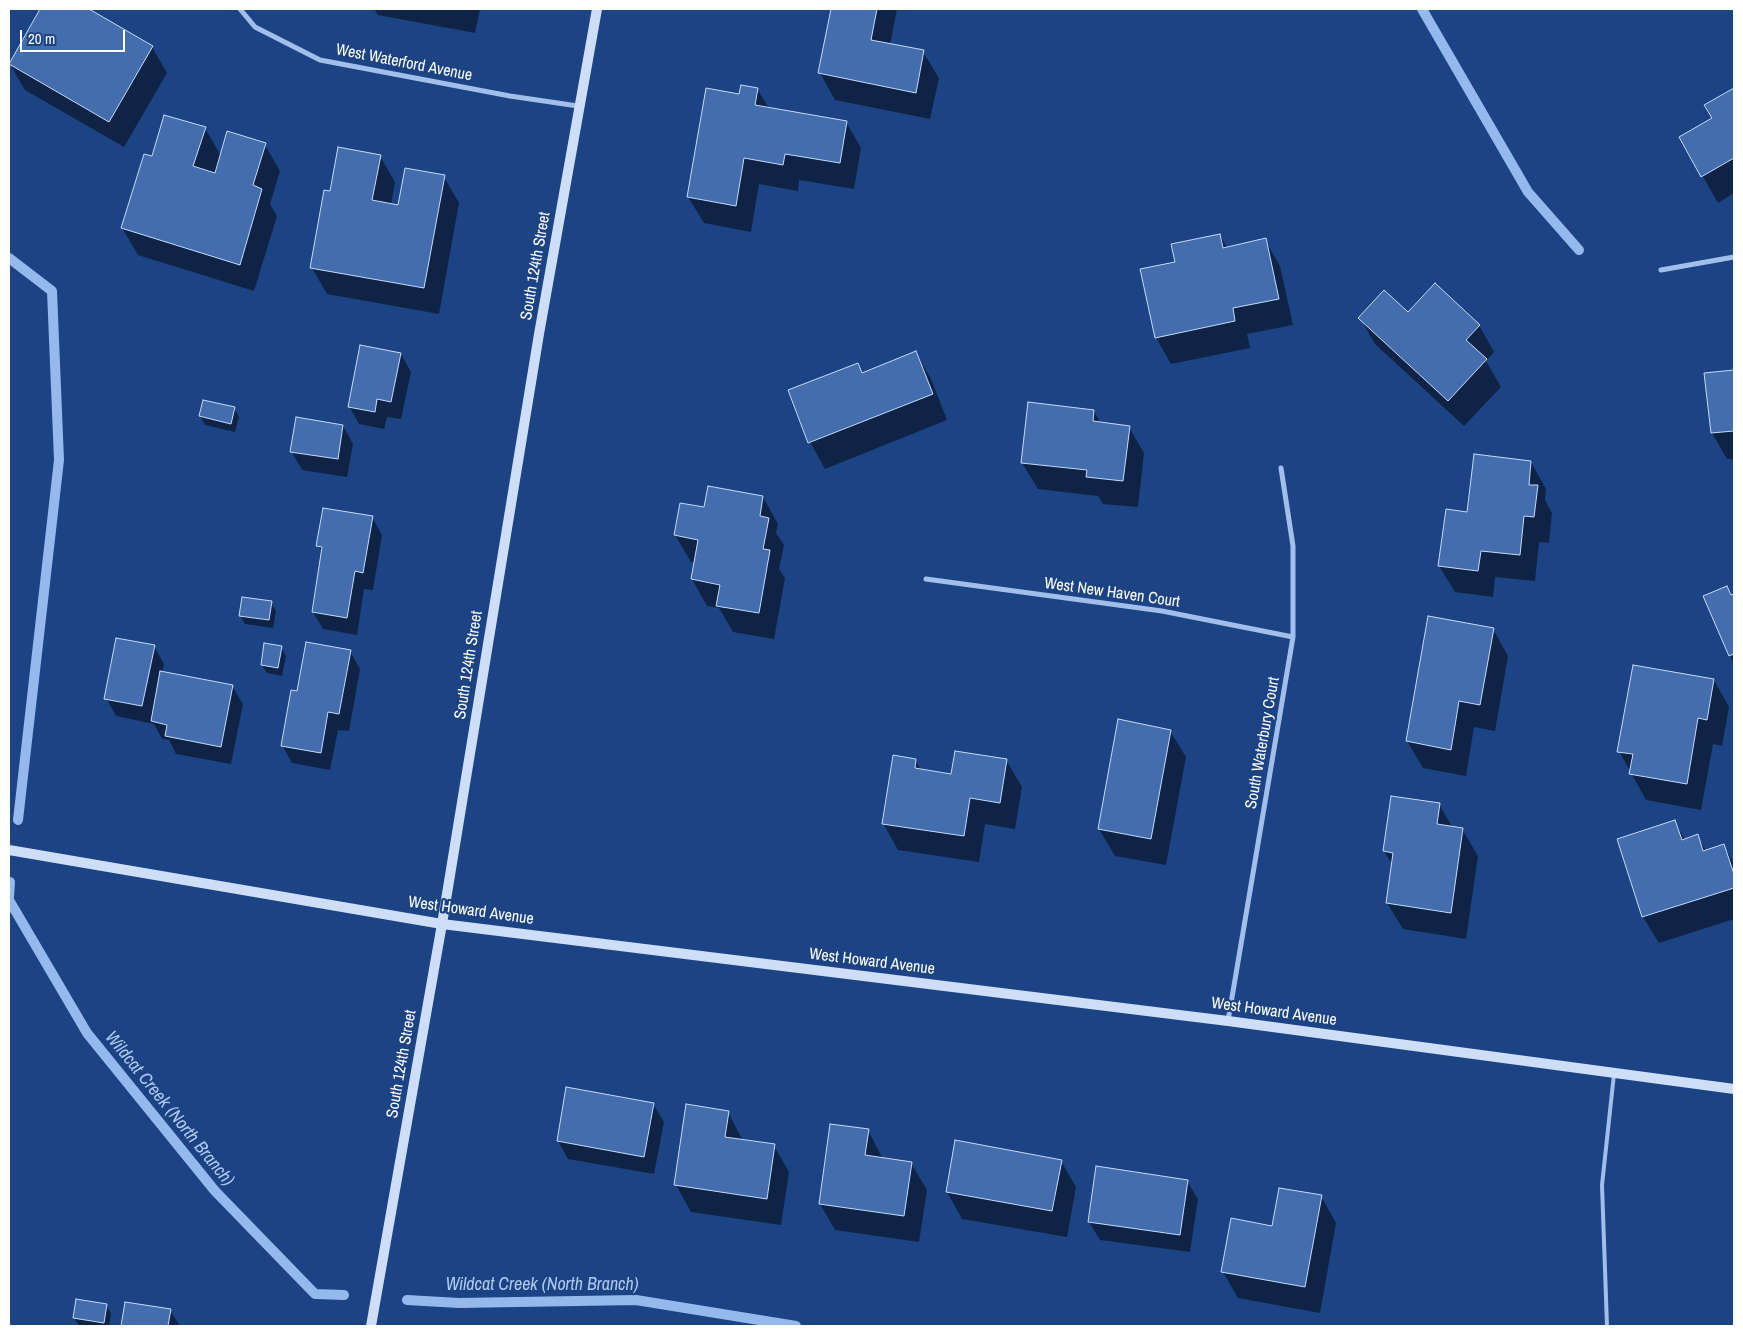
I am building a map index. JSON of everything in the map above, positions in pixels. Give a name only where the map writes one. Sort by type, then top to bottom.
[{"type":"street","name":"West Waterford Avenue","points":[[240,9],[256,27],[320,60],[510,96],[578,106]]},
{"type":"street","name":"South 124th Street","points":[[371,1326],[442,924],[578,106],[597,9]]},
{"type":"street","points":[[1661,270],[1734,257]]},
{"type":"street","name":"South Waterbury Court","points":[[1228,1021],[1293,637],[1293,546],[1281,468]]},
{"type":"street","name":"West New Haven Court","points":[[926,579],[1162,611],[1293,637]]},
{"type":"street","name":"West Howard Avenue","points":[[9,850],[442,924],[1228,1021],[1734,1089]]},
{"type":"lane","points":[[1607,1326],[1602,1185],[1615,1073]]},
{"type":"building","points":[[40,9],[89,9],[153,46],[109,122],[9,64]]},
{"type":"building","points":[[831,9],[877,9],[871,40],[924,50],[916,93],[818,73]]},
{"type":"building","points":[[741,85],[758,88],[755,105],[847,121],[840,163],[785,154],[783,165],[744,158],[736,206],[687,197],[706,88],[739,94]]},
{"type":"building","points":[[1734,88],[1734,158],[1701,177],[1679,137],[1712,118],[1704,105]]},
{"type":"building","points":[[164,115],[206,127],[193,166],[215,173],[227,131],[266,143],[253,185],[262,189],[240,265],[121,228],[144,154],[152,156]]},
{"type":"building","points":[[338,147],[381,155],[372,200],[398,205],[405,168],[445,175],[424,288],[310,268],[324,190],[330,191]]},
{"type":"building","points":[[1220,234],[1223,248],[1266,238],[1279,299],[1233,308],[1235,321],[1155,338],[1140,269],[1175,262],[1171,244]]},
{"type":"building","points":[[1435,283],[1480,325],[1466,340],[1487,359],[1448,401],[1358,318],[1384,290],[1408,312]]},
{"type":"building","points":[[360,345],[401,353],[391,402],[377,399],[375,412],[348,407]]},
{"type":"building","points":[[916,351],[933,394],[808,443],[788,390],[858,363],[862,373]]},
{"type":"building","points":[[1734,370],[1734,431],[1711,433],[1704,373]]},
{"type":"building","points":[[203,400],[235,407],[231,424],[199,416]]},
{"type":"building","points":[[1028,402],[1094,410],[1093,421],[1130,426],[1123,481],[1086,477],[1087,470],[1021,463]]},
{"type":"building","points":[[296,417],[343,425],[338,459],[290,452]]},
{"type":"building","points":[[1474,454],[1531,461],[1529,485],[1538,485],[1534,517],[1524,516],[1520,555],[1481,551],[1478,571],[1438,566],[1446,509],[1467,512]]},
{"type":"building","points":[[708,486],[763,496],[760,516],[769,518],[763,549],[770,550],[759,613],[716,606],[720,585],[691,579],[698,540],[674,535],[680,503],[704,507]]},
{"type":"building","points":[[323,508],[373,516],[363,573],[355,571],[347,618],[312,612],[322,547],[316,546]]},
{"type":"building","points":[[1727,586],[1731,595],[1734,594],[1734,654],[1729,656],[1703,596]]},
{"type":"building","points":[[242,597],[272,601],[269,620],[239,616]]},
{"type":"building","points":[[1428,616],[1494,628],[1480,705],[1459,701],[1451,750],[1406,741]]},
{"type":"building","points":[[116,638],[155,645],[142,706],[104,699]]},
{"type":"building","points":[[306,642],[351,650],[339,714],[328,712],[321,753],[281,746],[291,690],[297,691]]},
{"type":"building","points":[[264,643],[282,646],[278,668],[261,665]]},
{"type":"building","points":[[1633,665],[1714,679],[1707,720],[1698,718],[1687,784],[1629,774],[1633,754],[1617,752]]},
{"type":"building","points":[[160,671],[233,685],[221,747],[165,736],[167,725],[151,721]]},
{"type":"building","points":[[1118,719],[1171,730],[1151,839],[1098,829]]},
{"type":"building","points":[[955,751],[1007,759],[1000,803],[970,798],[964,836],[882,824],[893,755],[916,759],[915,768],[951,774]]},
{"type":"building","points":[[1391,796],[1440,803],[1437,824],[1463,828],[1451,913],[1386,903],[1393,853],[1383,851]]},
{"type":"building","points":[[1675,820],[1682,840],[1698,834],[1703,851],[1724,844],[1734,874],[1734,888],[1642,917],[1617,839]]},
{"type":"building","points":[[566,1087],[654,1103],[644,1157],[557,1141]]},
{"type":"building","points":[[686,1104],[729,1111],[725,1137],[775,1144],[767,1199],[674,1185]]},
{"type":"building","points":[[830,1124],[869,1129],[865,1155],[912,1162],[904,1216],[819,1204]]},
{"type":"building","points":[[955,1140],[1062,1160],[1052,1211],[946,1192]]},
{"type":"building","points":[[1096,1166],[1188,1180],[1180,1235],[1088,1222]]},
{"type":"building","points":[[1279,1188],[1322,1195],[1305,1287],[1221,1272],[1231,1218],[1272,1226]]},
{"type":"building","points":[[76,1299],[107,1304],[104,1323],[73,1318]]},
{"type":"building","points":[[125,1302],[171,1309],[168,1326],[121,1326]]},
{"type":"waterway","points":[[1422,9],[1528,192],[1579,250]]},
{"type":"waterway","name":"Wildcat Creek (North Branch)","points":[[9,258],[52,291],[59,460],[18,820]]},
{"type":"waterway","name":"Wildcat Creek (North Branch)","points":[[9,897],[10,882]]},
{"type":"waterway","name":"Wildcat Creek (North Branch)","points":[[9,900],[87,1033],[215,1191],[315,1294],[344,1295]]},
{"type":"waterway","name":"Wildcat Creek (North Branch)","points":[[407,1300],[459,1303],[636,1300],[796,1326]]}]
